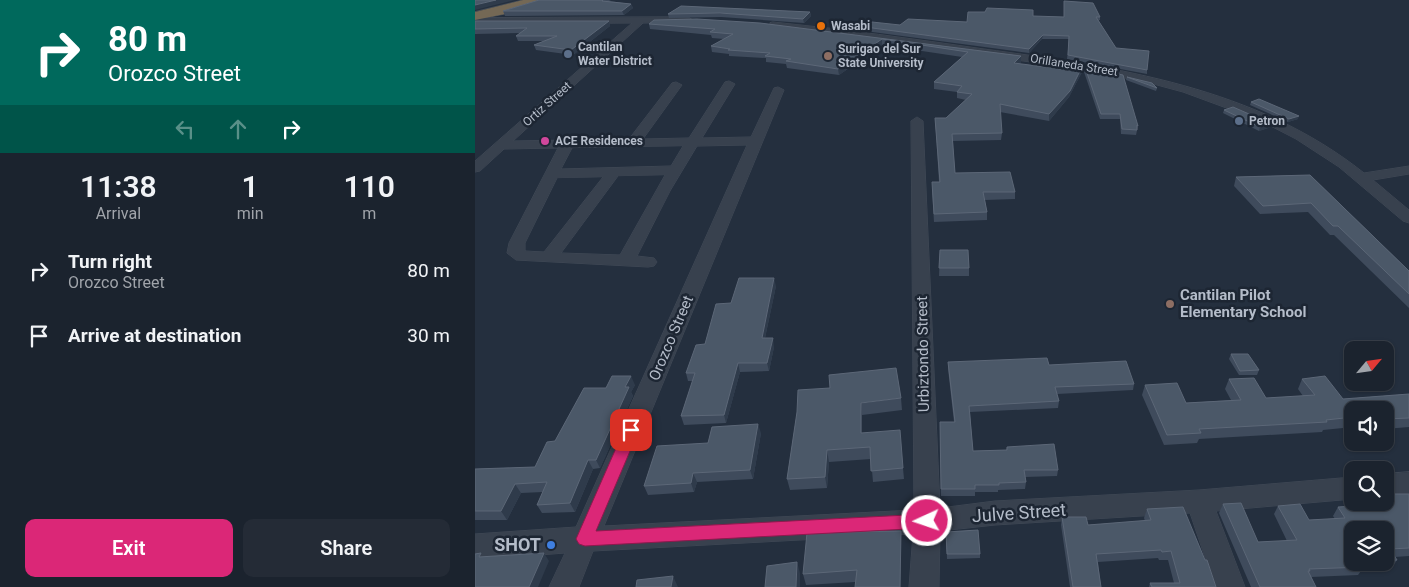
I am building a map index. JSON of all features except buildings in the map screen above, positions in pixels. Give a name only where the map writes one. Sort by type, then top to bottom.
[{"type":"highway","points":[[475,16],[509,9],[537,0]]},
{"type":"street","points":[[537,0],[533,6],[537,12],[562,20]]},
{"type":"street","name":"Ortiz Street","points":[[475,168],[641,20]]},
{"type":"street","points":[[475,21],[696,20]]},
{"type":"street","name":"Orillaneda Street","points":[[762,24],[827,30],[1088,66],[1152,79],[1210,96],[1279,125],[1323,149],[1362,178],[1409,218]]},
{"type":"street","points":[[626,261],[675,170],[729,84]]},
{"type":"street","points":[[633,143],[676,85]]},
{"type":"street","name":"Orozco Street","points":[[564,587],[778,90]]},
{"type":"street","name":"Urbiztondo Street","points":[[917,121],[927,521],[924,587]]},
{"type":"street","points":[[501,145],[756,141]]},
{"type":"street","points":[[567,144],[515,251],[516,253],[522,256],[648,262]]},
{"type":"street","points":[[553,174],[675,170]]},
{"type":"street","points":[[1362,178],[1409,170]]},
{"type":"street","points":[[549,257],[614,172]]},
{"type":"street","points":[[1394,484],[1409,483]]},
{"type":"street","name":"Julve Street","points":[[475,547],[585,539],[927,521],[995,513],[1344,489]]},
{"type":"street","points":[[1199,500],[1230,587]]},
{"type":"place","name":"Wasabi","points":[[821,26]]},
{"type":"place","name":"Cantilan Water District","points":[[568,54]]},
{"type":"place","name":"Surigao del Sur State University","points":[[828,56]]},
{"type":"place","name":"Petron","points":[[1239,121]]},
{"type":"place","name":"ACE Residences","points":[[545,141]]},
{"type":"place","name":"Cantilan Pilot Elementary School","points":[[1170,304]]},
{"type":"place","name":"SHOT","points":[[551,545]]},
{"type":"route","points":[[631,430],[585,539],[927,521]]}]
